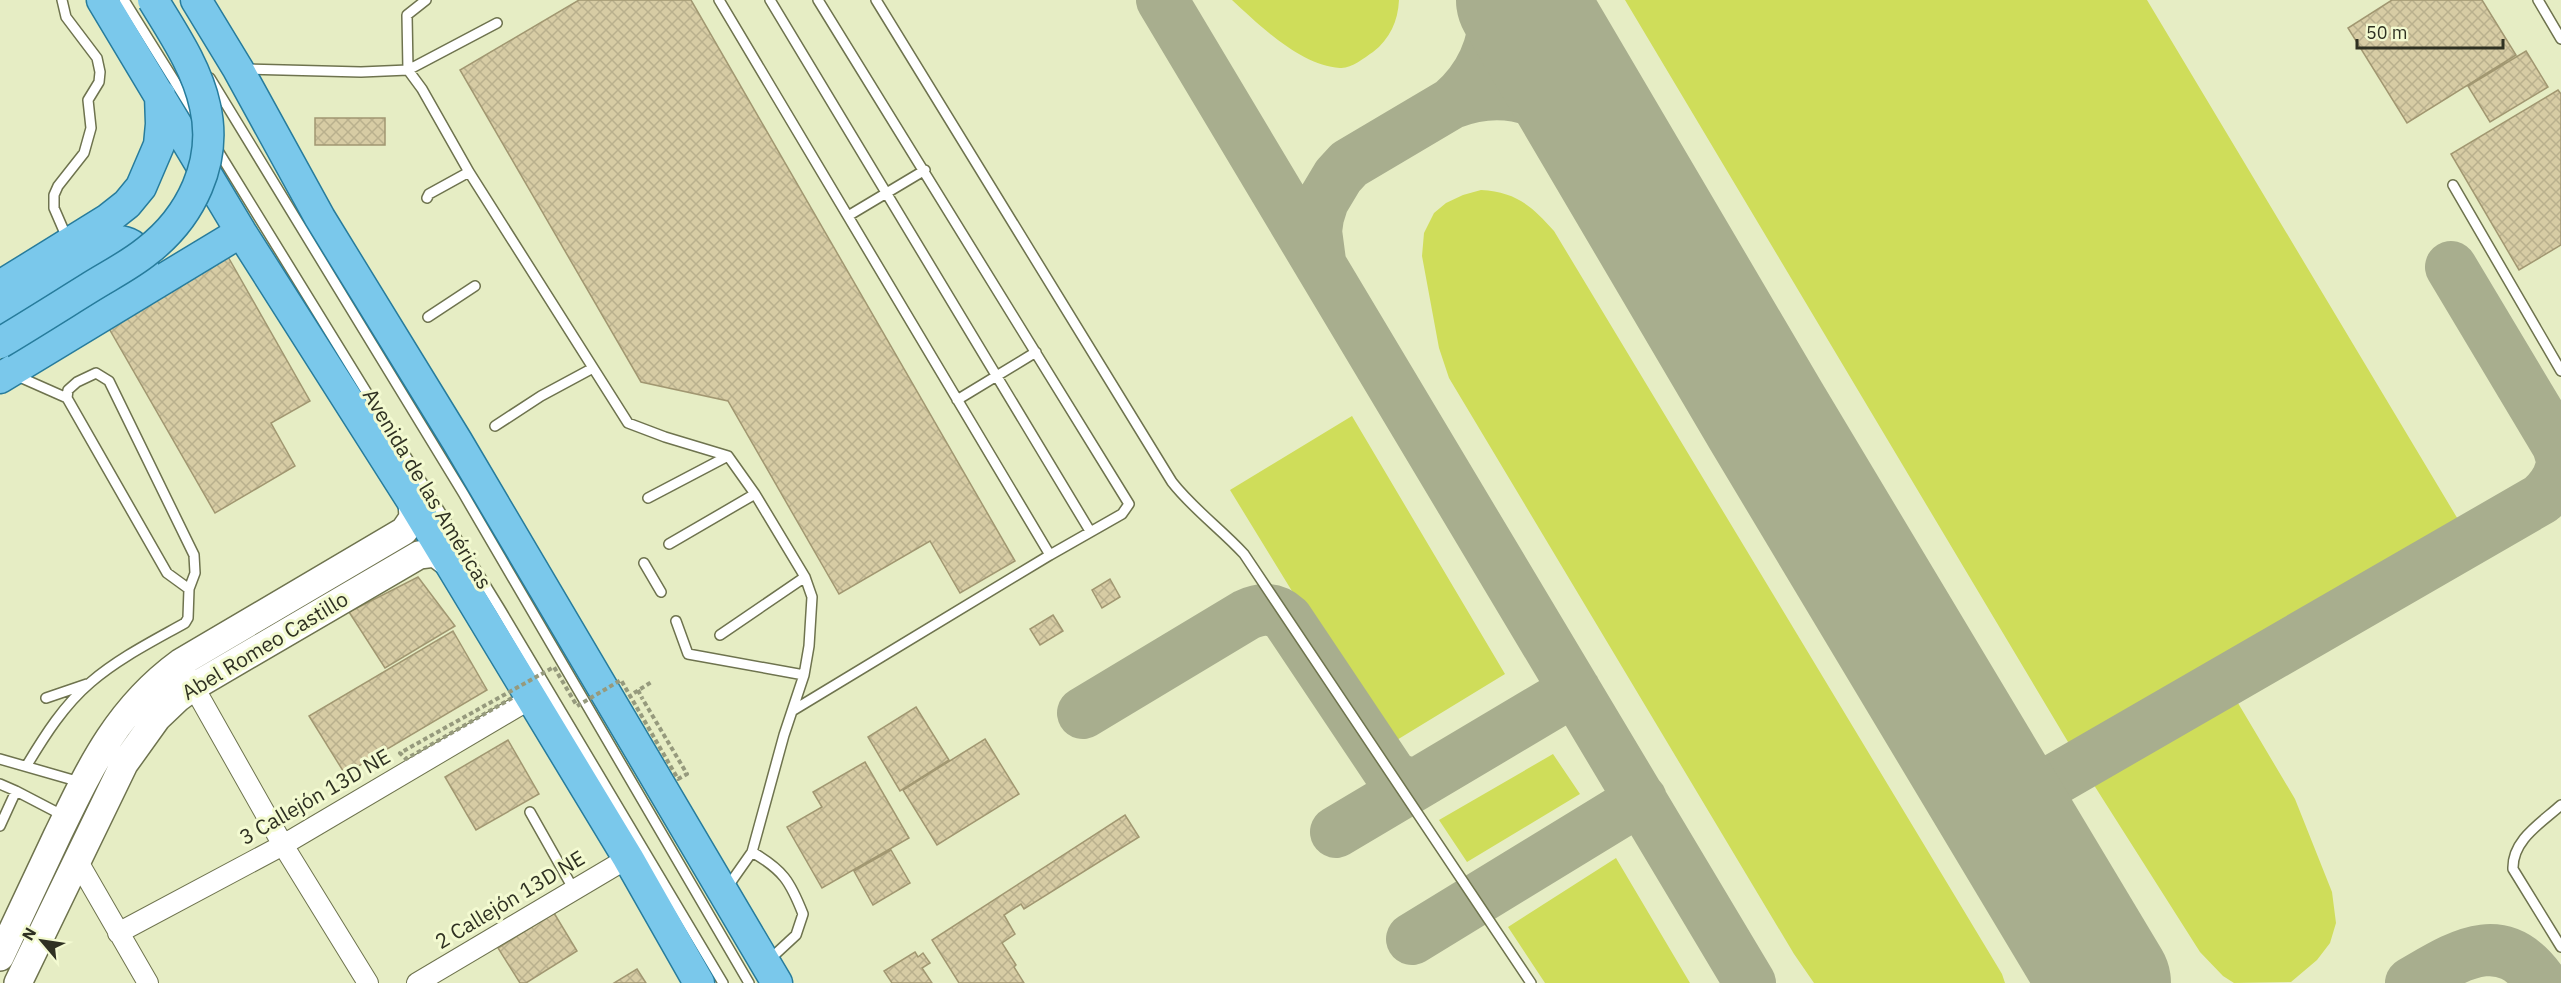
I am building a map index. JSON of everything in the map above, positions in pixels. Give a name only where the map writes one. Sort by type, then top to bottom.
[{"type":"main road","name":"Avenida de las Américas","points":[[102,0],[160,95],[249,230],[451,565],[522,698],[628,858],[699,983]]},
{"type":"main road","points":[[0,344],[146,253],[176,223],[189,205],[200,183],[207,143],[206,107],[191,67],[153,0]]},
{"type":"main road","points":[[196,0],[238,69],[320,218],[463,452],[723,894],[764,977]]},
{"type":"main road","points":[[0,286],[108,219],[127,204],[141,187],[159,146],[160,95]]},
{"type":"main road","points":[[5,375],[249,230]]},
{"type":"main road","points":[[0,311],[117,240],[133,245],[143,258],[144,265],[139,283],[121,305]]},
{"type":"street","name":"Abel Romeo Castillo","points":[[0,957],[83,782],[115,727],[132,705],[156,681],[180,663],[404,531],[413,519],[412,501]]},
{"type":"street","name":"Abel Romeo Castillo","points":[[18,983],[109,792],[142,737],[177,698],[419,555],[435,554],[451,565]]},
{"type":"street","points":[[180,663],[283,845],[368,983]]},
{"type":"street","name":"3 Callejón 13D NE","points":[[118,933],[283,845],[522,698]]},
{"type":"street","name":"2 Callejón 13D NE","points":[[417,983],[628,858]]},
{"type":"street","points":[[77,860],[147,983]]},
{"type":"lane","points":[[62,0],[66,17],[98,58],[100,72],[99,82],[88,100],[91,128],[84,153],[58,186],[54,195],[54,208],[69,243]]},
{"type":"lane","name":"Avenida de las Américas","points":[[123,0],[274,240],[500,609],[723,983]]},
{"type":"lane","points":[[165,0],[199,58]]},
{"type":"lane","points":[[426,0],[407,15],[408,70],[423,89],[469,172],[628,423],[728,456],[755,494],[805,577],[812,597],[804,675],[752,852],[723,894]]},
{"type":"lane","points":[[719,0],[1050,555]]},
{"type":"lane","points":[[770,0],[1090,531]]},
{"type":"lane","points":[[792,711],[1090,531],[1122,514],[1129,504],[819,0]]},
{"type":"lane","points":[[876,0],[1172,482],[1185,499],[1230,538],[1244,554],[1531,983]]},
{"type":"lane","points":[[2538,0],[2561,39]]},
{"type":"lane","points":[[238,69],[361,72],[408,70],[496,23]]},
{"type":"lane","points":[[153,49],[160,95]]},
{"type":"lane","name":"Avenida de las Américas","points":[[204,68],[463,493],[764,977]]},
{"type":"lane","points":[[848,216],[925,170]]},
{"type":"lane","points":[[427,198],[429,194],[469,172]]},
{"type":"lane","points":[[2453,185],[2561,371]]},
{"type":"lane","points":[[249,230],[274,240]]},
{"type":"lane","points":[[428,316],[475,286]]},
{"type":"lane","points":[[957,400],[1036,352]]},
{"type":"lane","points":[[495,426],[541,396],[593,368]]},
{"type":"lane","points":[[27,765],[50,728],[90,683],[115,663],[185,623],[188,618],[189,590],[195,573],[194,555],[109,381],[96,373],[77,382],[68,390],[67,398],[166,573],[189,590]]},
{"type":"lane","points":[[5,375],[67,398]]},
{"type":"lane","points":[[648,498],[728,456]]},
{"type":"lane","points":[[669,544],[755,494]]},
{"type":"lane","points":[[644,563],[661,592]]},
{"type":"lane","points":[[720,635],[805,577]]},
{"type":"lane","points":[[676,621],[688,654],[804,675]]},
{"type":"lane","points":[[46,698],[90,683]]},
{"type":"lane","points":[[0,759],[83,782]]},
{"type":"lane","points":[[0,784],[66,817]]},
{"type":"lane","points":[[0,826],[16,791]]},
{"type":"lane","points":[[2561,805],[2519,844],[2513,856],[2513,869],[2561,948]]},
{"type":"lane","points":[[530,812],[574,890]]},
{"type":"lane","points":[[752,852],[776,866],[787,880],[803,914],[796,935],[764,977]]},
{"type":"path","points":[[522,698],[406,759],[400,753],[554,667],[577,706],[621,680],[678,779],[687,774],[638,690]]},
{"type":"green space","points":[[1232,0],[1399,0],[1395,22],[1384,41],[1357,63],[1340,68],[1325,66],[1296,52],[1268,32]]},
{"type":"green space","points":[[1625,0],[2147,0],[2459,521],[2071,747]]},
{"type":"green space","points":[[1481,190],[1514,197],[1538,214],[1554,231],[2002,974],[2005,983],[1814,983],[1794,954],[1449,378],[1439,348],[1422,256],[1424,233],[1434,213],[1446,203]]},
{"type":"green space","points":[[1352,416],[1505,674],[1387,746],[1230,490]]},
{"type":"green space","points":[[2235,698],[2295,799],[2332,892],[2336,923],[2330,943],[2317,960],[2291,982],[2234,983],[2223,976],[2200,952],[2092,782]]},
{"type":"green space","points":[[1553,754],[1580,794],[1467,862],[1439,820]]},
{"type":"green space","points":[[1616,858],[1690,983],[1545,983],[1508,927]]},
{"type":"building","points":[[579,0],[691,0],[1015,561],[960,593],[930,541],[839,594],[728,401],[641,382],[460,70]]},
{"type":"building","points":[[2392,0],[2482,0],[2516,55],[2407,123],[2348,28]]},
{"type":"building","points":[[2526,51],[2548,87],[2490,122],[2468,86]]},
{"type":"building","points":[[2558,90],[2561,94],[2561,245],[2519,270],[2451,154]]},
{"type":"building","points":[[315,118],[385,118],[385,145],[315,145]]},
{"type":"building","points":[[227,255],[310,401],[271,423],[295,466],[215,513],[107,325]]},
{"type":"building","points":[[418,577],[455,626],[385,668],[349,612]]},
{"type":"building","points":[[1110,579],[1120,597],[1102,608],[1092,590]]},
{"type":"building","points":[[1053,615],[1063,631],[1040,645],[1030,629]]},
{"type":"building","points":[[453,631],[487,690],[345,774],[309,716]]},
{"type":"building","points":[[916,707],[949,760],[900,791],[868,737]]},
{"type":"building","points":[[985,739],[1019,794],[937,845],[903,790]]},
{"type":"building","points":[[508,740],[539,794],[476,830],[445,777]]},
{"type":"building","points":[[865,762],[909,838],[822,888],[787,827],[822,807],[813,792]]},
{"type":"building","points":[[1125,815],[1139,837],[1024,909],[1021,904],[1004,915],[1015,934],[1002,943],[1024,983],[959,983],[932,940]]},
{"type":"building","points":[[891,850],[910,883],[873,905],[854,871]]},
{"type":"building","points":[[554,913],[577,951],[526,983],[520,983],[498,948]]},
{"type":"building","points":[[915,952],[918,957],[923,953],[930,963],[922,968],[932,983],[892,983],[884,971]]},
{"type":"building","points":[[637,969],[646,983],[614,983]]},
{"type":"taxiway","points":[[1162,0],[1750,983]]},
{"type":"taxiway","points":[[1320,261],[1316,231],[1318,217],[1323,201],[1338,176],[1349,164],[1452,103],[1463,93],[1480,70],[1486,57],[1493,30],[1495,0]]},
{"type":"taxiway","points":[[1452,103],[1477,96],[1501,94],[1523,97],[1544,104],[1582,129],[1618,162]]},
{"type":"taxiway","points":[[2451,267],[2558,446],[2561,456]]},
{"type":"taxiway","points":[[2002,810],[2541,499],[2554,485],[2561,468]]},
{"type":"taxiway","points":[[1083,713],[1246,615],[1262,610],[1277,612],[1287,619],[1392,776],[1408,784],[1421,781]]},
{"type":"taxiway","points":[[1336,832],[1575,690]]},
{"type":"taxiway","points":[[1412,939],[1641,799]]},
{"type":"taxiway","points":[[2411,983],[2463,956],[2479,951],[2495,950],[2511,955],[2527,965],[2542,983]]},
{"type":"taxiway","points":[[2096,967],[2102,983]]},
{"type":"runway","points":[[1521,0],[1766,416],[2106,983]]}]
